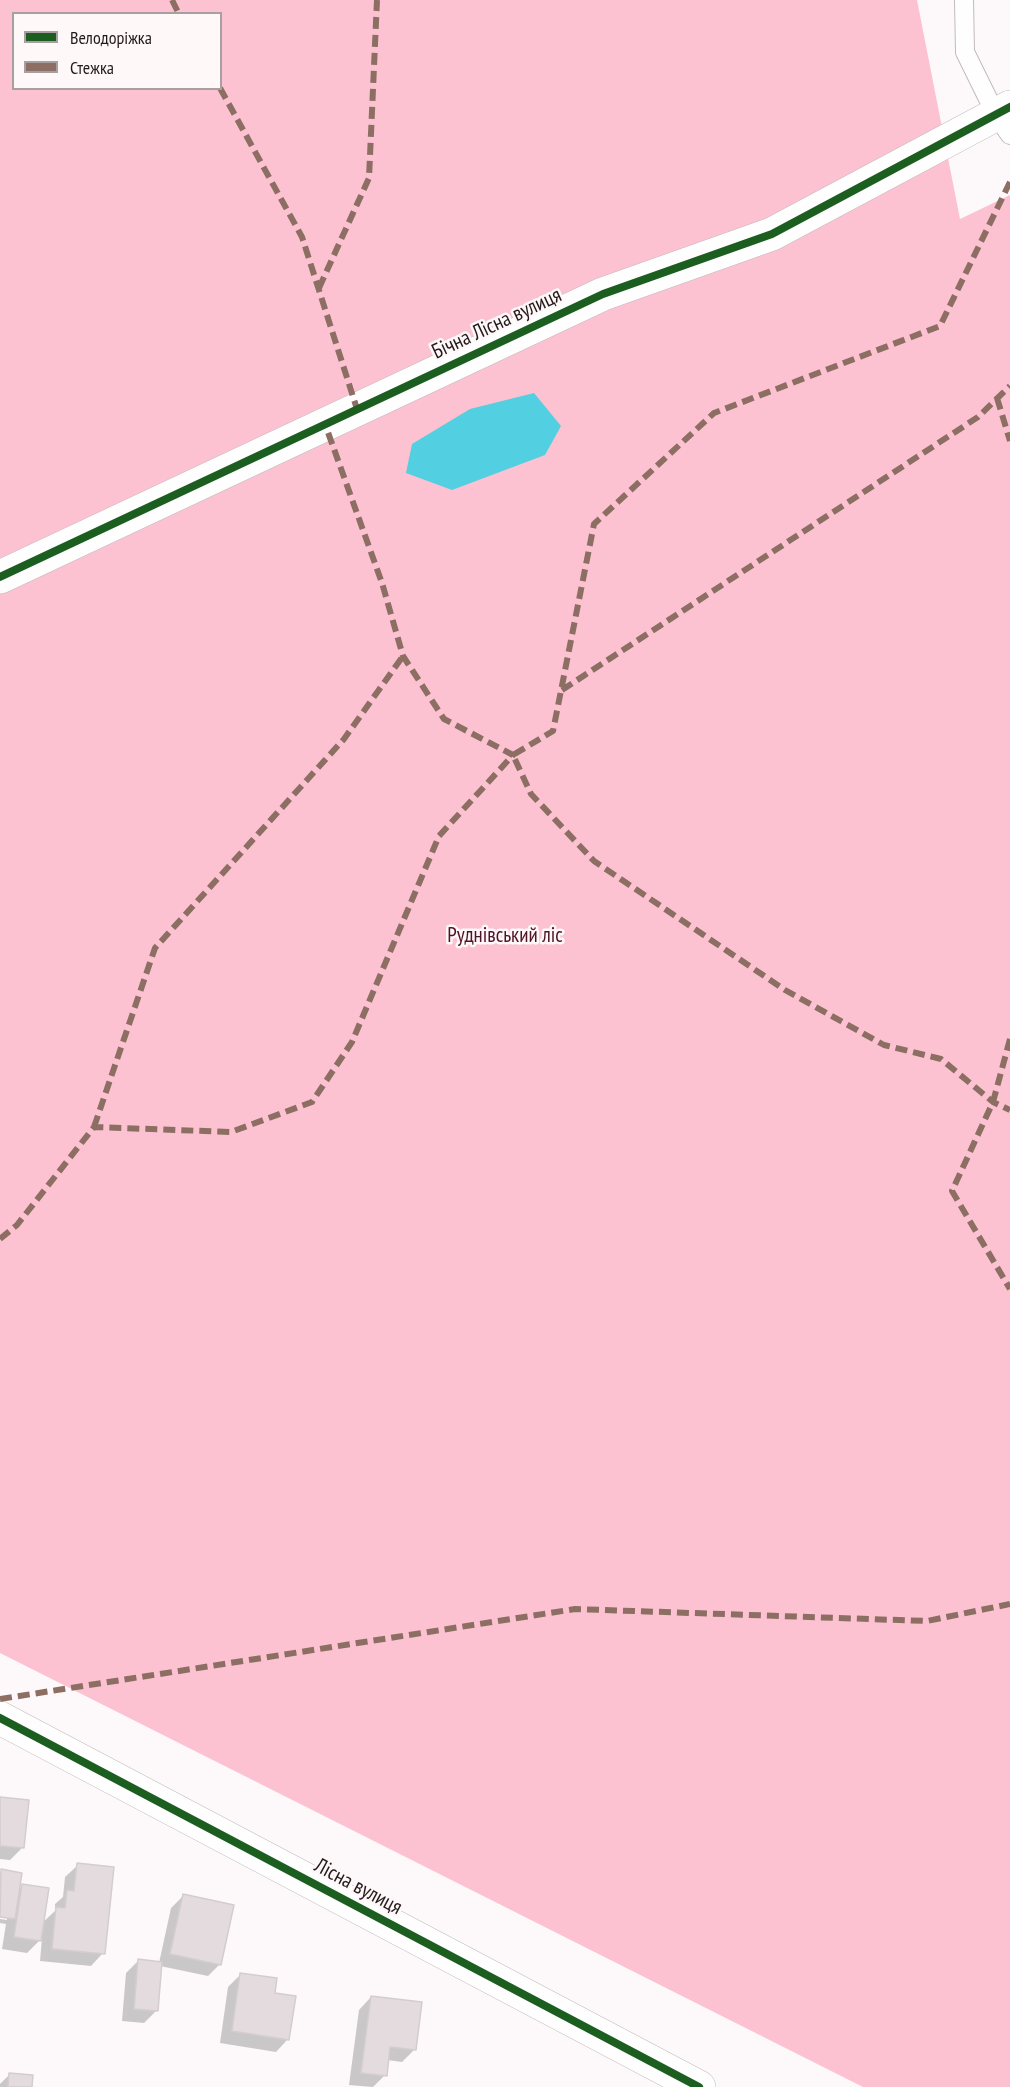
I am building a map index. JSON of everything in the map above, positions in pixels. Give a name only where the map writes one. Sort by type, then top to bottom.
[{"type":"street","name":"Бічна Лісна вулиця","points":[[0,577],[603,294],[772,234],[1005,119]]},
{"type":"street","name":"Лісна вулиця","points":[[0,1718],[699,2087]]},
{"type":"lane","points":[[964,0],[965,52],[1005,119]]},
{"type":"green space","name":"Руднівський ліс","points":[[0,0],[917,0],[960,219],[1010,195],[1010,2087],[863,2087],[0,1653]]},
{"type":"water","points":[[534,393],[561,426],[545,455],[452,490],[406,473],[412,444],[470,409]]},
{"type":"building","points":[[0,1797],[29,1800],[24,1848],[0,1846]]},
{"type":"building","points":[[77,1863],[114,1867],[105,1954],[52,1949],[56,1907],[65,1908],[67,1890],[74,1891]]},
{"type":"building","points":[[1,1869],[22,1873],[15,1919],[0,1917]]},
{"type":"building","points":[[22,1884],[49,1888],[41,1941],[14,1937]]},
{"type":"building","points":[[183,1894],[234,1905],[221,1965],[170,1954]]},
{"type":"building","points":[[138,1959],[162,1962],[158,2011],[134,2009]]},
{"type":"building","points":[[240,1973],[277,1978],[275,1993],[296,1996],[289,2040],[232,2031]]},
{"type":"building","points":[[371,1996],[422,2002],[416,2050],[390,2047],[387,2076],[361,2073]]},
{"type":"building","points":[[9,2073],[33,2075],[32,2087],[8,2087]]},
{"type":"marked path","points":[[172,0],[178,12]]},
{"type":"marked path","points":[[319,288],[369,178],[377,0]]},
{"type":"marked path","points":[[221,90],[302,237],[357,409]]},
{"type":"marked path","points":[[1010,182],[940,326],[714,413],[594,524],[553,731],[513,755],[531,794],[594,861],[785,990],[884,1045],[941,1059],[993,1102],[1010,1110]]},
{"type":"marked path","points":[[562,690],[978,417],[1010,386]]},
{"type":"marked path","points":[[997,398],[1010,441]]},
{"type":"marked path","points":[[0,1239],[17,1225],[94,1127],[231,1132],[312,1102],[352,1042],[439,836],[513,755],[444,719],[403,656],[382,583],[325,424]]},
{"type":"marked path","points":[[94,1127],[155,948],[344,739],[403,656]]},
{"type":"marked path","points":[[1010,1039],[993,1102],[952,1191],[1010,1289]]},
{"type":"marked path","points":[[0,1699],[575,1609],[927,1621],[1010,1604]]},
{"type":"cycle path","points":[[0,577],[603,294],[772,234],[1010,107]]},
{"type":"cycle path","points":[[0,1718],[699,2087]]}]
